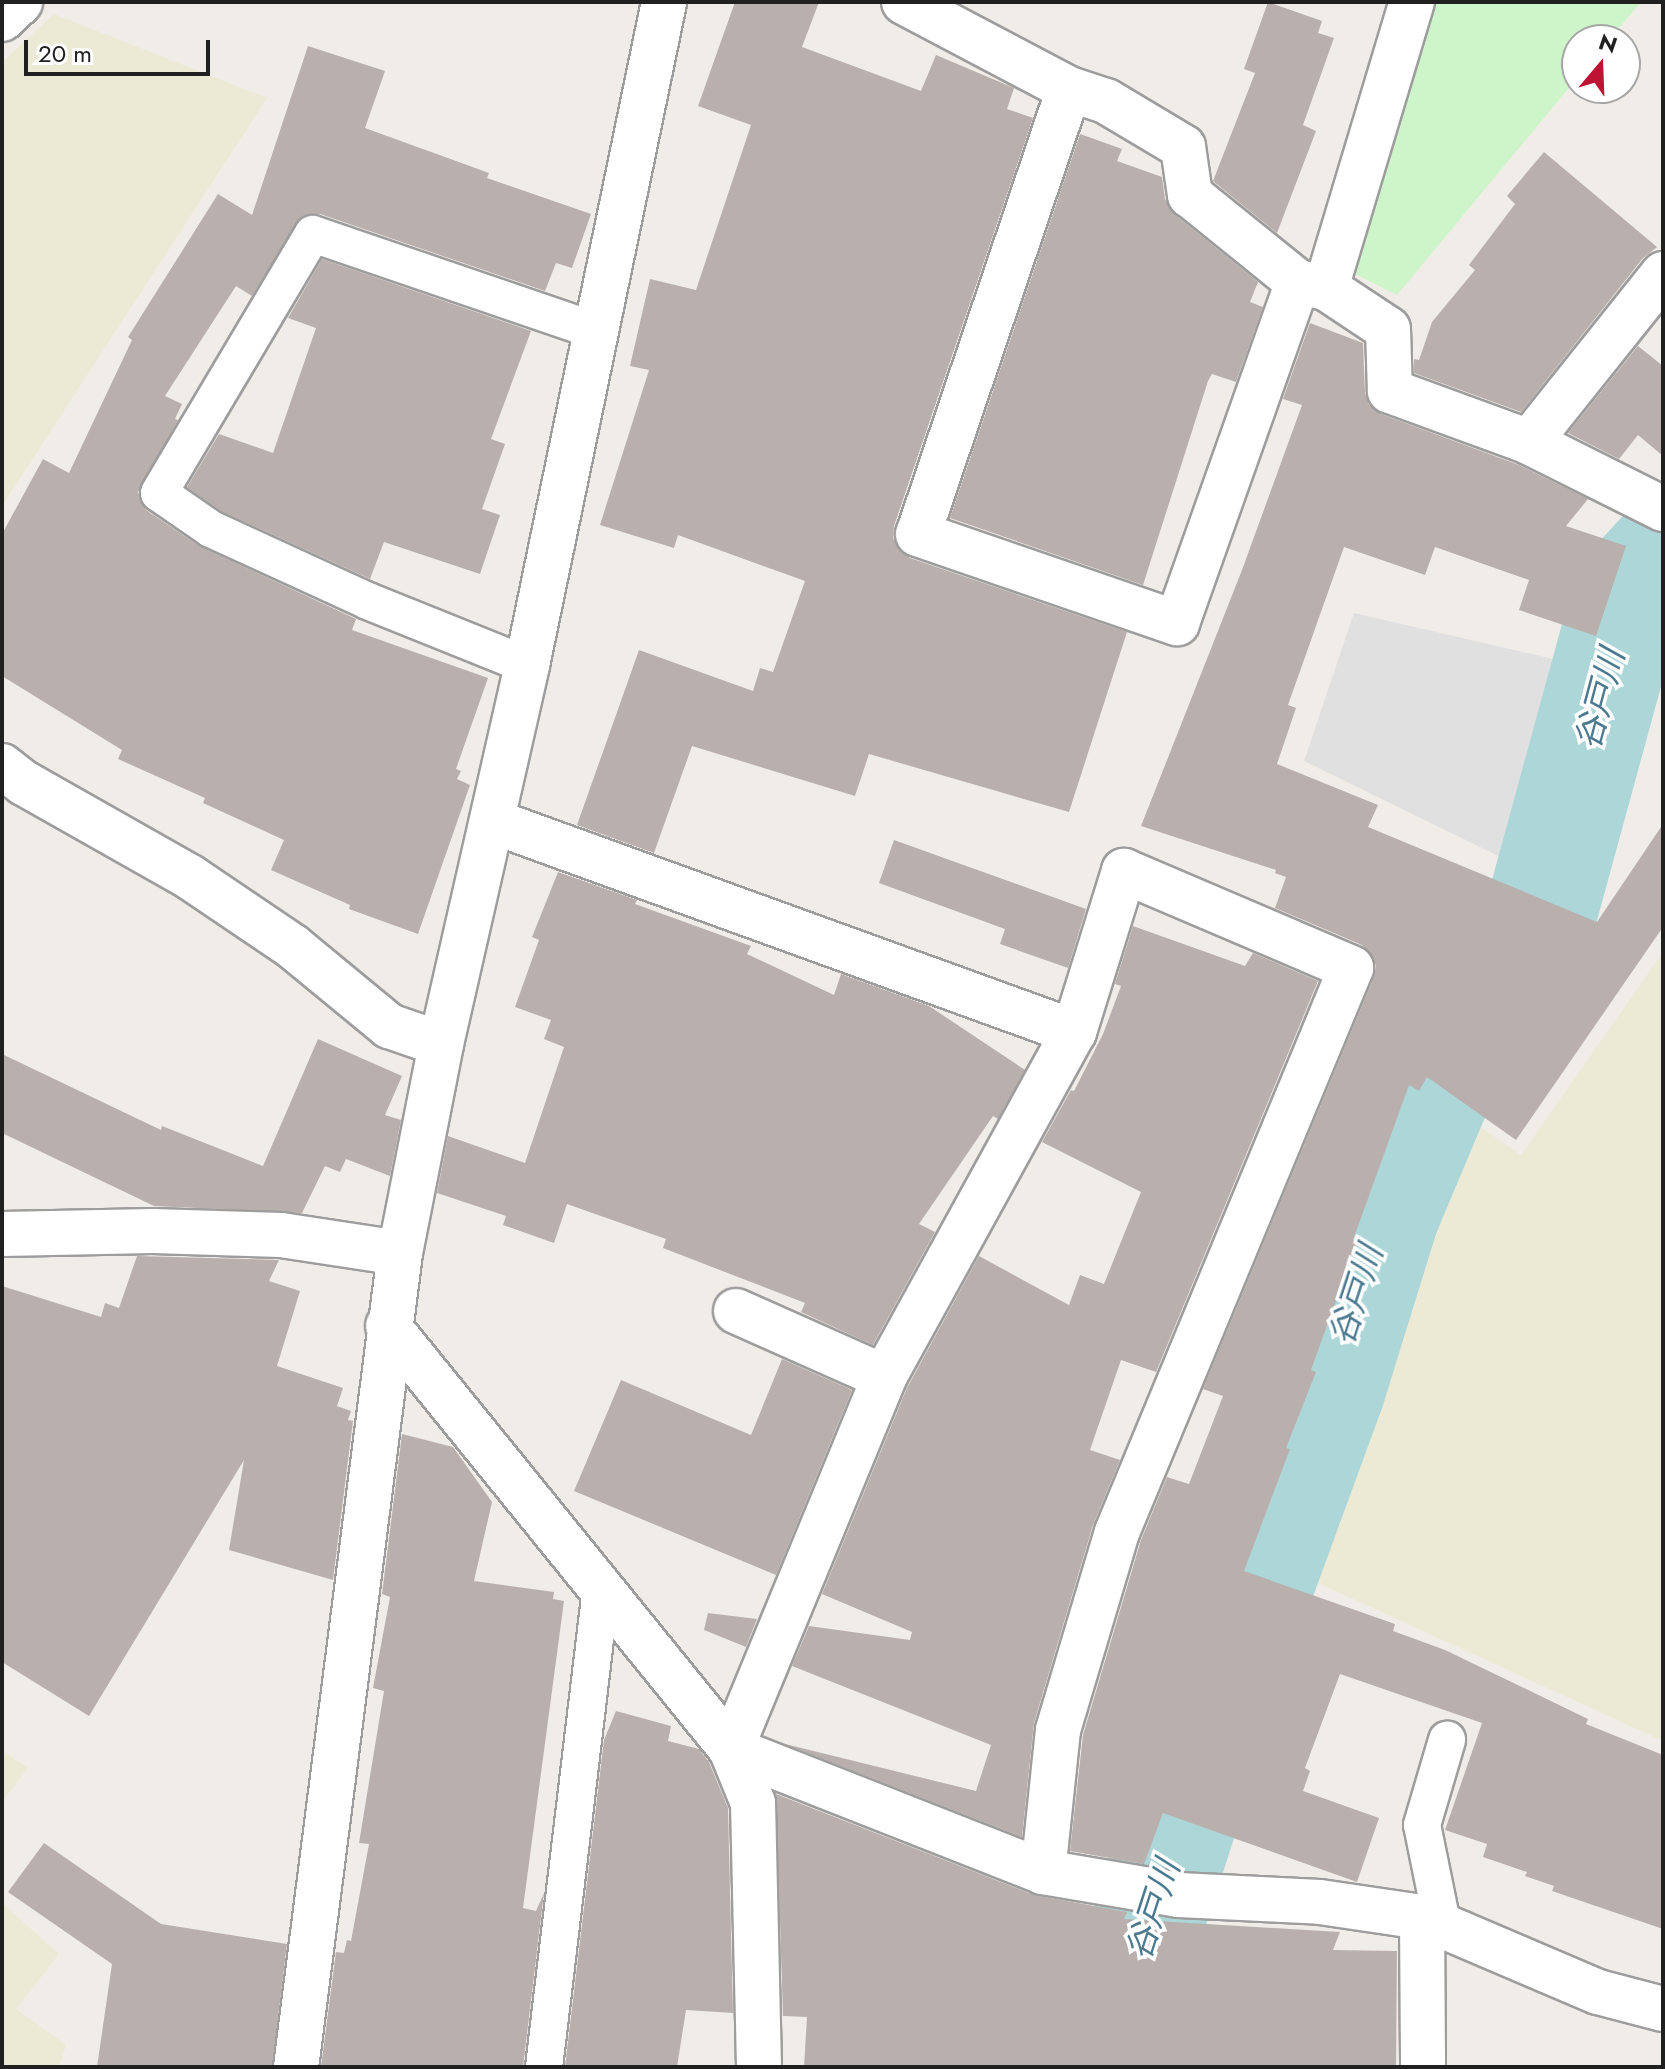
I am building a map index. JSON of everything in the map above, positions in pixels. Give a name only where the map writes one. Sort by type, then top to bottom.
[{"type":"street","points":[[2,19],[20,2]]},
{"type":"street","points":[[296,2067],[388,1326],[400,1253],[441,1044],[527,665],[664,2]]},
{"type":"street","points":[[904,2],[1069,89],[1106,101],[1183,147],[1190,195],[1312,285],[1388,329],[1390,391],[1529,442],[1663,509]]},
{"type":"street","points":[[1069,89],[918,534],[1177,623],[1312,285],[1412,2]]},
{"type":"street","points":[[1529,442],[1663,274]]},
{"type":"street","points":[[2,766],[24,783],[215,894],[292,946],[389,1026],[441,1044]]},
{"type":"street","points":[[492,821],[1074,1032]]},
{"type":"street","points":[[731,1749],[884,1377],[1074,1032],[1124,871],[1351,968],[1117,1532],[1058,1730],[1043,1872]]},
{"type":"street","points":[[2,1234],[153,1231],[281,1235],[400,1253]]},
{"type":"street","points":[[736,1311],[884,1377]]},
{"type":"street","points":[[388,1326],[731,1749],[753,1803],[759,2067]]},
{"type":"street","points":[[731,1749],[1043,1872],[1160,1891],[1307,1900],[1432,1920],[1598,1992],[1663,2009]]},
{"type":"street","points":[[1423,2067],[1432,1920]]},
{"type":"lane","points":[[527,665],[368,601],[211,529],[159,493],[313,234],[594,330]]},
{"type":"lane","points":[[544,2067],[601,1590]]},
{"type":"lane","points":[[1432,1920],[1422,1825],[1447,1740]]},
{"type":"shaded area","points":[[54,14],[267,98],[2,506],[2,62]]},
{"type":"shaded area","points":[[1354,613],[1592,668],[1578,740],[1537,875],[1304,761]]},
{"type":"shaded area","points":[[1663,952],[1663,1741],[1279,1565],[1341,1391],[1395,1214],[1444,1102],[1521,1155]]},
{"type":"shaded area","points":[[2,1750],[28,1768],[2,1802]]},
{"type":"shaded area","points":[[2,1903],[59,1954],[16,2009],[66,2045],[59,2067],[2,2067]]},
{"type":"green space","points":[[1432,2],[1641,2],[1622,24],[1561,24],[1561,97],[1397,295],[1349,271]]},
{"type":"building","points":[[735,2],[819,2],[802,47],[921,91],[936,55],[1014,88],[1007,109],[1033,118],[894,526],[893,538],[899,550],[910,558],[1127,632],[1069,812],[869,754],[855,796],[692,746],[654,853],[577,825],[639,650],[753,691],[760,668],[773,672],[805,581],[678,535],[674,548],[600,525],[649,370],[630,366],[650,279],[696,290],[751,125],[698,106]]},
{"type":"building","points":[[1268,2],[1322,21],[1318,33],[1334,38],[1303,125],[1316,131],[1277,233],[1213,181],[1255,73],[1244,69]]},
{"type":"building","points":[[308,46],[385,71],[365,128],[489,173],[487,178],[591,214],[572,268],[556,263],[545,291],[320,214],[302,216],[252,296],[236,286],[165,396],[182,404],[175,419],[178,420],[138,492],[146,510],[199,546],[356,619],[352,630],[488,678],[456,769],[461,771],[457,779],[470,785],[418,934],[349,909],[350,905],[271,870],[284,840],[203,803],[205,798],[118,759],[122,750],[2,676],[2,534],[43,459],[69,473],[132,340],[128,337],[218,194],[252,215]]},
{"type":"building","points":[[1080,134],[1122,149],[1117,161],[1162,177],[1165,199],[1174,214],[1258,282],[1250,302],[1263,307],[1236,382],[1212,374],[1208,381],[1143,585],[950,518]]},
{"type":"building","points":[[1544,152],[1657,247],[1643,258],[1521,412],[1414,373],[1414,359],[1419,360],[1432,322],[1475,270],[1469,265],[1515,204],[1507,196]]},
{"type":"building","points":[[322,259],[531,331],[491,439],[505,444],[482,509],[500,515],[480,574],[384,542],[370,579],[221,511],[187,487],[219,434],[273,453],[316,328],[288,318]]},
{"type":"building","points":[[1310,323],[1363,343],[1365,393],[1369,405],[1381,414],[1519,465],[1588,499],[1566,526],[1626,546],[1596,636],[1519,610],[1529,580],[1435,547],[1425,575],[1344,547],[1288,705],[1296,708],[1277,764],[1378,805],[1368,827],[1597,922],[1663,824],[1663,927],[1516,1140],[1427,1077],[1419,1091],[1409,1085],[1353,1240],[1357,1242],[1311,1370],[1316,1372],[1286,1448],[1290,1449],[1244,1571],[1395,1624],[1393,1631],[1445,1650],[1588,1719],[1586,1724],[1663,1755],[1663,1929],[1552,1891],[1554,1886],[1525,1876],[1527,1872],[1483,1857],[1487,1844],[1445,1830],[1482,1723],[1340,1674],[1305,1768],[1310,1771],[1303,1791],[1379,1818],[1357,1882],[1163,1813],[1144,1864],[1070,1851],[1083,1735],[1141,1540],[1167,1477],[1189,1484],[1223,1396],[1203,1389],[1376,966],[1371,954],[1362,945],[1275,908],[1286,877],[1275,873],[1276,870],[1141,826],[1242,570],[1302,405],[1283,399]]},
{"type":"building","points":[[1638,346],[1663,366],[1663,456],[1638,435],[1619,459],[1568,433]]},
{"type":"building","points":[[894,840],[1086,909],[1068,968],[1000,944],[1005,929],[879,883]]},
{"type":"building","points":[[558,872],[751,946],[747,954],[834,995],[841,974],[929,1006],[1025,1070],[998,1119],[993,1116],[919,1224],[935,1232],[873,1345],[801,1312],[805,1303],[663,1248],[666,1239],[567,1204],[554,1243],[503,1225],[506,1216],[437,1193],[448,1136],[525,1163],[564,1047],[544,1039],[551,1020],[515,1007],[539,940],[532,937]]},
{"type":"building","points":[[1133,926],[1245,966],[1253,953],[1318,981],[1156,1372],[1121,1360],[1090,1450],[1120,1460],[1093,1525],[1034,1723],[1022,1837],[785,1744],[976,1791],[991,1745],[792,1666],[809,1626],[910,1640],[912,1632],[822,1594],[907,1388],[979,1256],[1069,1305],[1080,1275],[1104,1284],[1141,1192],[1042,1142],[1071,1090],[1074,1091],[1103,1034],[1121,986],[1115,984]]},
{"type":"building","points":[[318,1039],[402,1076],[385,1115],[401,1120],[390,1176],[346,1159],[340,1172],[325,1166],[302,1213],[154,1206],[2,1133],[2,1054],[161,1130],[162,1126],[263,1166]]},
{"type":"building","points":[[137,1256],[279,1260],[269,1281],[300,1291],[277,1366],[343,1388],[337,1406],[351,1411],[348,1420],[353,1421],[333,1580],[229,1550],[244,1460],[89,1716],[2,1662],[2,1286],[101,1317],[105,1303],[119,1308]]},
{"type":"building","points":[[782,1359],[852,1390],[776,1575],[574,1491],[621,1380],[751,1435]]},
{"type":"building","points":[[402,1434],[453,1447],[492,1502],[474,1581],[554,1592],[553,1599],[564,1601],[523,1908],[536,1911],[544,1893],[523,2067],[321,2067],[336,1952],[344,1953],[347,1940],[351,1941],[369,1844],[359,1843],[384,1691],[373,1688],[390,1597],[382,1594]]},
{"type":"building","points":[[708,1613],[757,1619],[746,1647],[704,1630]]},
{"type":"building","points":[[616,1711],[671,1726],[668,1741],[699,1749],[709,1762],[728,1808],[733,2013],[686,2010],[677,2067],[565,2067],[604,1740]]},
{"type":"building","points":[[776,1794],[1034,1895],[1127,1912],[1124,1919],[1340,1932],[1333,1950],[1397,1951],[1396,2067],[804,2067],[807,2017],[783,2016]]},
{"type":"building","points":[[44,1843],[161,1924],[287,1944],[272,2067],[97,2067],[112,1964],[8,1892]]},
{"type":"waterway","name":"谷戸川","points":[[1136,2067],[1130,1979],[1247,1614],[1330,1387],[1384,1213],[1434,1094],[1541,913],[1629,592],[1663,555]]}]
